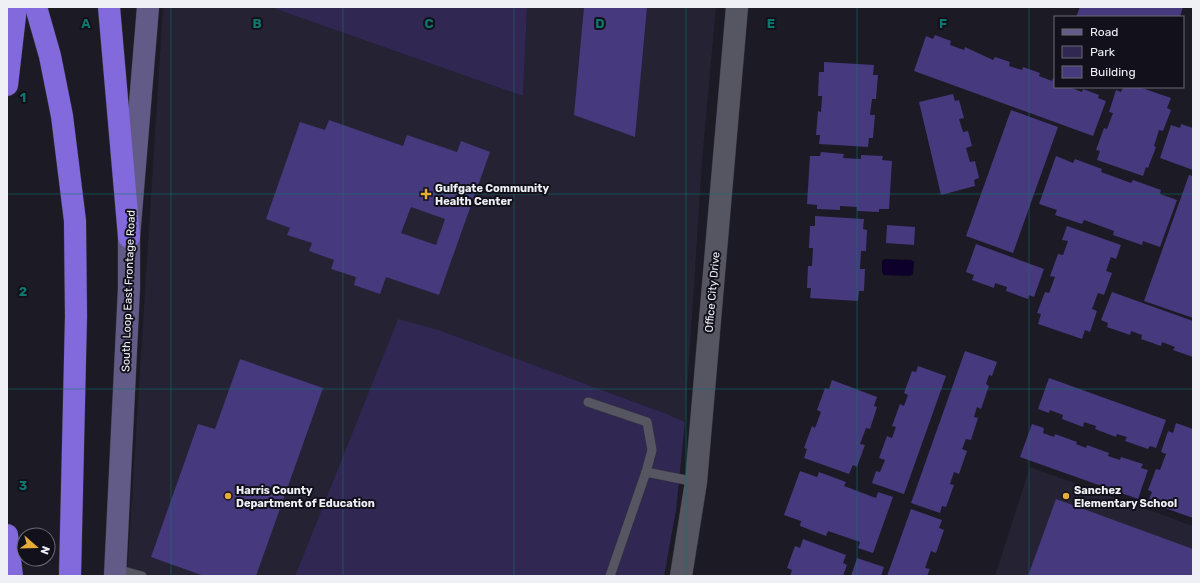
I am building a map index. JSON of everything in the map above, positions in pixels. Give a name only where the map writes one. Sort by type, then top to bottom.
[{"type":"highway","points":[[7,85],[16,7]]},
{"type":"highway","points":[[36,7],[50,56],[70,175],[75,222],[76,369],[70,576]]},
{"type":"highway","points":[[109,7],[129,238]]},
{"type":"highway","points":[[7,535],[12,576]]},
{"type":"main road","name":"South Loop East Frontage Road","points":[[116,572],[129,288],[129,238],[148,7]]},
{"type":"street","name":"Office City Drive","points":[[681,576],[696,482],[737,7]]},
{"type":"lane","points":[[588,402],[646,422],[652,450],[646,472],[610,576]]},
{"type":"lane","points":[[646,472],[696,482]]},
{"type":"lane","points":[[116,572],[142,576]]},
{"type":"shaded area","name":"Gulfgate Community Health Center","points":[[163,7],[270,7],[523,96],[527,7],[716,7],[702,162],[685,422],[439,330],[398,320],[295,576],[127,576]]},
{"type":"shaded area","points":[[885,259],[911,260],[914,262],[913,274],[910,276],[884,275],[882,272],[882,261]]},
{"type":"shaded area","name":"Sanchez Elementary School","points":[[1030,467],[1193,526],[1193,576],[995,576]]},
{"type":"green space","points":[[270,7],[527,7],[523,96]]},
{"type":"green space","points":[[398,319],[439,330],[685,422],[676,510],[664,576],[295,576]]},
{"type":"building","points":[[584,7],[647,7],[635,137],[574,115]]},
{"type":"building","points":[[1080,7],[1183,7],[1180,16],[1076,16]]},
{"type":"building","points":[[935,35],[951,41],[950,45],[964,50],[965,47],[993,60],[995,57],[1010,62],[1009,66],[1022,70],[1023,67],[1040,73],[1039,76],[1052,81],[1053,78],[1054,88],[1072,88],[1082,92],[1083,89],[1099,95],[1098,98],[1106,101],[1093,136],[914,71],[926,36],[933,39]]},
{"type":"building","points":[[824,62],[874,65],[873,75],[878,75],[876,99],[872,99],[870,115],[875,115],[873,138],[869,138],[868,147],[819,144],[820,135],[816,135],[818,111],[821,112],[822,96],[818,96],[819,72],[824,72]]},
{"type":"building","points":[[1123,88],[1142,88],[1171,98],[1167,108],[1171,110],[1163,131],[1159,130],[1154,146],[1156,147],[1148,168],[1146,167],[1143,176],[1097,160],[1100,151],[1096,150],[1104,128],[1107,129],[1113,113],[1109,112],[1116,90],[1121,92]]},
{"type":"building","points":[[953,94],[955,101],[959,100],[964,118],[959,119],[963,132],[968,131],[972,146],[966,148],[970,162],[975,161],[979,178],[974,180],[975,186],[941,195],[919,102]]},
{"type":"building","points":[[1011,110],[1058,127],[1013,253],[966,236]]},
{"type":"building","points":[[329,120],[403,146],[407,135],[457,152],[461,141],[490,152],[439,295],[386,277],[380,294],[354,285],[356,277],[331,269],[334,260],[309,251],[312,243],[287,235],[290,228],[266,219],[300,122],[325,130]],"holes":[[[411,207],[445,219],[436,245],[401,233]]]},
{"type":"building","points":[[1181,124],[1193,128],[1193,170],[1160,158],[1171,125],[1180,128]]},
{"type":"building","points":[[821,152],[844,154],[843,158],[861,159],[861,155],[883,156],[882,160],[892,161],[889,209],[879,209],[879,212],[857,211],[857,207],[840,206],[840,210],[817,209],[817,205],[807,204],[810,156],[820,156]]},
{"type":"building","points":[[1056,156],[1073,163],[1075,159],[1102,169],[1101,172],[1131,183],[1133,180],[1161,190],[1160,194],[1177,200],[1160,247],[1143,241],[1142,245],[1113,235],[1114,231],[1084,220],[1082,224],[1055,215],[1057,210],[1039,204]]},
{"type":"building","points":[[1189,175],[1193,176],[1193,318],[1144,301]]},
{"type":"building","points":[[815,216],[864,219],[863,229],[867,230],[866,251],[861,251],[860,269],[865,269],[864,291],[859,291],[858,301],[810,298],[811,288],[807,288],[808,266],[812,266],[813,248],[809,248],[810,226],[815,226]]},
{"type":"building","points":[[887,225],[915,227],[914,245],[886,243]]},
{"type":"building","points":[[1067,226],[1121,245],[1116,259],[1111,257],[1106,271],[1112,273],[1104,295],[1098,293],[1092,309],[1097,311],[1090,332],[1085,330],[1082,339],[1038,324],[1041,314],[1037,313],[1045,292],[1049,293],[1055,277],[1050,276],[1058,254],[1063,255],[1068,241],[1062,240]]},
{"type":"building","points":[[976,244],[1044,269],[1034,297],[1029,295],[1028,299],[1006,291],[1007,287],[995,283],[994,288],[972,280],[974,275],[966,272]]},
{"type":"building","points":[[1112,292],[1193,321],[1193,357],[1173,350],[1175,347],[1162,342],[1161,346],[1141,339],[1142,335],[1131,331],[1130,335],[1107,327],[1108,323],[1101,320]]},
{"type":"building","points":[[965,351],[997,362],[992,376],[989,375],[986,384],[989,386],[981,409],[977,407],[974,417],[978,418],[971,440],[966,439],[962,449],[967,451],[959,474],[954,472],[950,484],[954,485],[946,507],[942,506],[940,513],[911,503]]},
{"type":"building","name":"Harris County Department of Education","points":[[240,359],[323,388],[256,576],[204,576],[151,557],[198,424],[215,429]]},
{"type":"building","points":[[918,366],[946,376],[904,494],[872,483],[876,471],[880,472],[885,460],[879,458],[887,436],[892,438],[896,427],[892,426],[900,404],[904,406],[908,395],[904,393],[912,371],[916,372]]},
{"type":"building","points":[[1049,378],[1166,420],[1156,448],[1150,446],[1148,449],[1125,441],[1127,437],[1117,434],[1116,437],[1095,429],[1096,426],[1084,422],[1083,427],[1062,419],[1063,415],[1050,410],[1049,413],[1038,409]]},
{"type":"building","points":[[832,380],[877,397],[874,406],[877,407],[870,429],[866,428],[860,444],[865,445],[857,467],[853,465],[849,474],[804,458],[807,449],[804,448],[812,426],[815,428],[821,412],[817,410],[825,388],[829,389]]},
{"type":"building","points":[[1176,423],[1193,429],[1193,518],[1148,502],[1152,492],[1148,490],[1156,469],[1160,470],[1166,454],[1161,452],[1168,431],[1173,433]]},
{"type":"building","points":[[1032,424],[1044,428],[1043,433],[1054,437],[1055,434],[1077,442],[1076,444],[1086,448],[1087,445],[1109,453],[1108,456],[1120,460],[1121,457],[1143,464],[1141,468],[1148,470],[1138,499],[1020,457]]},
{"type":"building","points":[[800,471],[817,477],[819,472],[846,482],[844,486],[876,498],[878,492],[893,497],[873,553],[858,548],[860,542],[828,531],[826,536],[800,526],[801,521],[784,515]]},
{"type":"building","points":[[1056,499],[1193,549],[1193,576],[1028,576]]},
{"type":"building","points":[[911,509],[942,520],[939,528],[944,530],[936,553],[931,551],[925,568],[930,569],[927,576],[887,576]]},
{"type":"building","points":[[803,539],[846,555],[843,563],[847,565],[843,576],[790,576],[792,570],[787,568],[795,546],[800,548]]},
{"type":"building","points":[[857,558],[884,567],[881,576],[851,576]]},
{"type":"place","name":"Gulfgate Community Health Center","points":[[426,194]]},
{"type":"place","name":"Harris County Department of Education","points":[[228,496]]},
{"type":"place","name":"Sanchez Elementary School","points":[[1066,496]]}]
